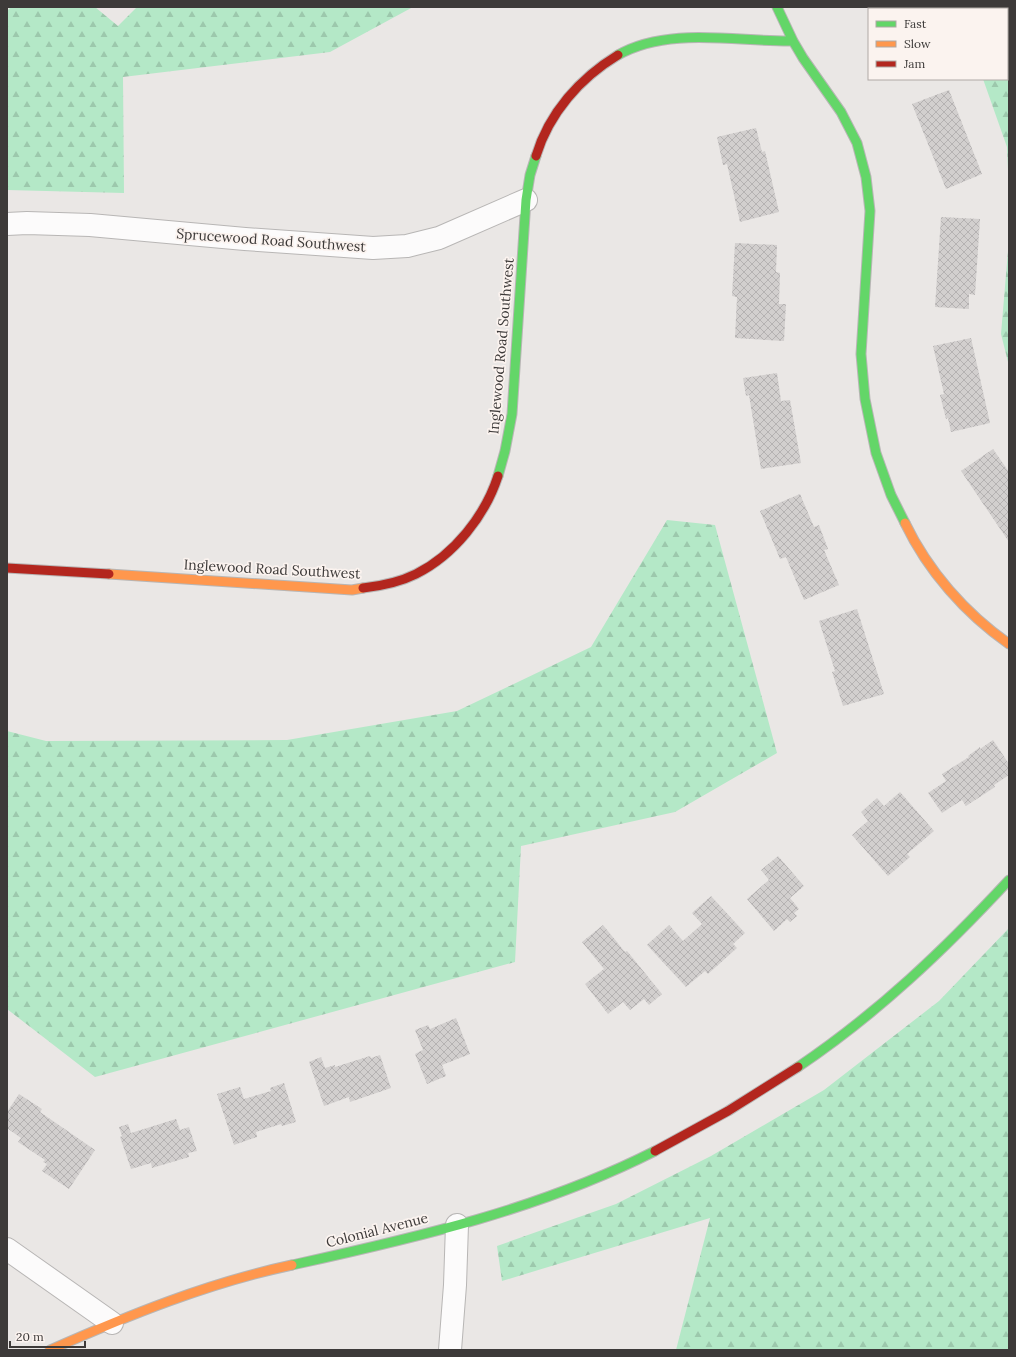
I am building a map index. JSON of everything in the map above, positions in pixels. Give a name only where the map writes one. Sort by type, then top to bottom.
[{"type":"street","points":[[777,7],[803,58],[842,112],[857,143],[866,177],[870,211],[861,354],[866,407],[876,453],[891,495],[911,536],[930,566],[959,601],[1009,644]]},
{"type":"street","name":"Inglewood Road Southwest","points":[[7,568],[352,590],[385,585],[416,574],[433,564],[458,543],[478,517],[494,488],[507,442],[512,414],[526,200],[532,166],[545,134],[562,105],[578,85],[598,68],[620,53],[644,44],[676,39],[696,38],[770,42],[793,41]]},
{"type":"street","name":"Sprucewood Road Southwest","points":[[7,224],[27,223],[90,225],[245,240],[374,248],[407,246],[440,238],[526,200]]},
{"type":"street","name":"Colonial Avenue","points":[[50,1350],[112,1322],[182,1295],[250,1275],[457,1225],[533,1202],[605,1174],[705,1124],[746,1101],[852,1027],[913,977],[966,926],[1009,880]]},
{"type":"street","points":[[450,1350],[455,1285],[457,1225]]},
{"type":"street","points":[[7,1249],[112,1322]]},
{"type":"green space","points":[[11,7],[95,7],[118,26],[137,7],[413,7],[330,52],[123,77],[124,193],[7,190],[7,11]]},
{"type":"green space","points":[[1009,7],[1009,194],[1007,147],[983,80],[1008,80],[1008,8],[944,8]]},
{"type":"green space","points":[[1009,239],[1009,366],[1001,334]]},
{"type":"green space","points":[[667,520],[715,525],[777,753],[675,812],[521,846],[515,962],[95,1077],[7,1009],[7,731],[46,741],[287,740],[457,711],[591,647]]},
{"type":"green space","points":[[1009,928],[1009,1350],[676,1350],[710,1218],[502,1281],[497,1246],[616,1204],[711,1156],[824,1090],[939,1001]]},
{"type":"building","points":[[911,7],[912,8],[874,8]]},
{"type":"building","points":[[949,90],[982,174],[946,189],[912,104]]},
{"type":"building","points":[[756,128],[762,152],[765,151],[779,212],[740,222],[727,164],[723,165],[717,137]]},
{"type":"building","points":[[941,217],[980,219],[975,295],[969,294],[969,309],[935,307]]},
{"type":"building","points":[[735,243],[777,245],[776,272],[780,273],[779,304],[786,304],[784,341],[735,338],[737,297],[732,296]]},
{"type":"building","points":[[971,338],[990,423],[951,432],[940,395],[944,394],[933,346]]},
{"type":"building","points":[[777,373],[781,401],[790,400],[801,463],[761,469],[749,395],[746,396],[743,378]]},
{"type":"building","points":[[993,449],[1009,472],[1009,542],[961,471]]},
{"type":"building","points":[[800,494],[814,527],[819,525],[828,549],[824,550],[839,585],[804,600],[786,557],[780,559],[760,511]]},
{"type":"building","points":[[857,609],[884,694],[843,706],[832,672],[835,671],[819,621]]},
{"type":"building","points":[[993,740],[1009,764],[1009,775],[994,785],[995,787],[966,806],[962,800],[942,813],[928,793],[946,781],[942,774],[969,757],[968,756],[980,747],[980,749]]},
{"type":"building","points":[[900,792],[934,831],[907,854],[910,857],[888,876],[852,835],[868,821],[861,812],[877,798],[884,806]]},
{"type":"building","points":[[778,856],[804,886],[790,898],[799,909],[794,913],[797,916],[790,922],[787,919],[774,931],[747,899],[769,880],[761,870]]},
{"type":"building","points":[[711,896],[745,933],[733,944],[737,948],[708,974],[705,971],[686,987],[647,945],[669,925],[683,941],[702,924],[692,913]]},
{"type":"building","points":[[603,925],[625,952],[627,951],[662,994],[649,1005],[644,999],[630,1010],[623,1002],[608,1014],[585,984],[604,969],[582,942]]},
{"type":"building","points":[[456,1018],[470,1054],[442,1065],[446,1076],[427,1084],[415,1054],[423,1050],[415,1030],[428,1025],[430,1029]]},
{"type":"building","points":[[380,1055],[391,1088],[350,1102],[349,1097],[324,1106],[309,1062],[321,1057],[325,1068],[335,1065],[335,1067],[370,1056],[371,1058]]},
{"type":"building","points":[[284,1083],[296,1122],[282,1126],[281,1124],[256,1132],[257,1137],[234,1145],[217,1094],[240,1087],[244,1099],[271,1091],[270,1088]]},
{"type":"building","points":[[19,1094],[42,1109],[40,1112],[95,1150],[69,1189],[42,1171],[47,1164],[43,1162],[45,1160],[18,1142],[21,1138],[7,1128],[7,1112]]},
{"type":"building","points":[[176,1119],[180,1130],[189,1127],[197,1151],[188,1153],[189,1157],[152,1168],[151,1163],[131,1169],[120,1137],[122,1136],[119,1127],[128,1124],[131,1133]]},
{"type":"traffic: fast","points":[[777,7],[803,58],[841,112],[857,143],[866,177],[870,211],[861,354],[865,399],[876,453],[891,495],[905,523]]},
{"type":"traffic: fast","points":[[618,55],[638,46],[681,38],[726,38],[793,41]]},
{"type":"traffic: fast","points":[[498,476],[505,451],[512,414],[526,200],[530,175],[536,156]]},
{"type":"traffic: fast","points":[[798,1067],[856,1025],[909,980],[935,956],[1009,880]]},
{"type":"traffic: fast","points":[[292,1265],[385,1244],[477,1220],[567,1189],[612,1171],[655,1151]]},
{"type":"traffic: slow","points":[[905,523],[925,558],[949,590],[977,619],[1009,644]]},
{"type":"traffic: slow","points":[[109,574],[352,590],[363,588]]},
{"type":"traffic: slow","points":[[50,1350],[109,1324],[169,1301],[230,1281],[292,1265]]},
{"type":"traffic: jam","points":[[536,156],[549,125],[568,98],[591,74],[618,55]]},
{"type":"traffic: jam","points":[[363,588],[390,583],[410,577],[430,566],[443,556],[455,545],[476,520],[485,506],[498,476]]},
{"type":"traffic: jam","points":[[7,568],[109,574]]},
{"type":"traffic: jam","points":[[655,1151],[728,1111],[798,1067]]}]
